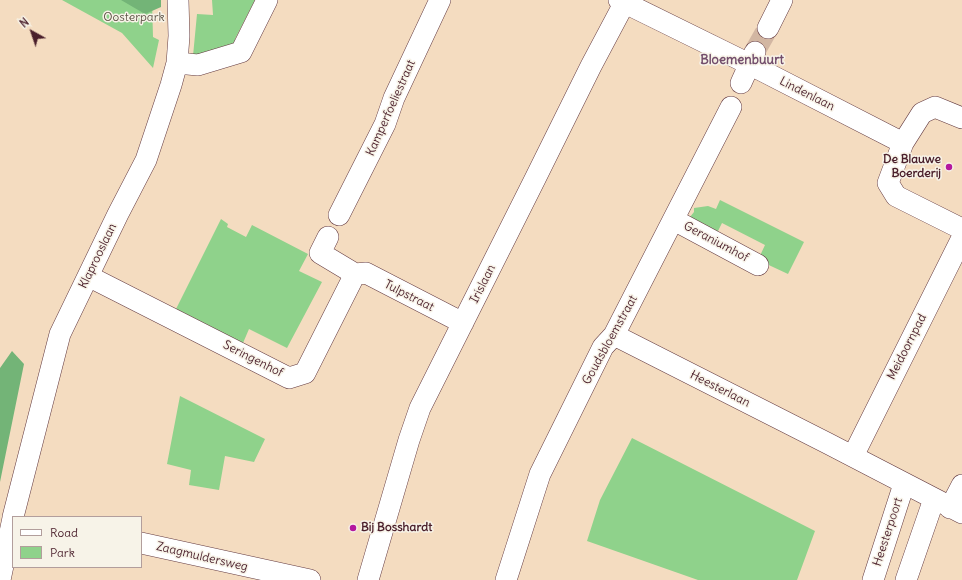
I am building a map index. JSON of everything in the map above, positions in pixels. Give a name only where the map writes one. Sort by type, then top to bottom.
[{"type":"street","name":"Klaprooslaan","points":[[13,516],[60,334],[146,160],[171,85],[176,63],[179,36],[178,0]]},
{"type":"street","points":[[176,63],[198,65],[241,52],[267,0]]},
{"type":"street","name":"Kamperfoeliestraat","points":[[339,215],[385,124],[394,98],[440,0]]},
{"type":"street","points":[[768,28],[782,0]]},
{"type":"street","name":"Lindenlaan","points":[[623,1],[752,58],[903,143]]},
{"type":"street","name":"Irislaan","points":[[368,580],[409,440],[420,408],[623,1]]},
{"type":"street","points":[[741,83],[752,58]]},
{"type":"street","name":"Goudsbloemstraat","points":[[506,580],[540,474],[603,347],[614,335],[732,107]]},
{"type":"street","points":[[962,118],[935,107],[922,113],[903,143],[888,183],[896,196],[962,229]]},
{"type":"street","name":"Geraniumhof","points":[[674,220],[758,265]]},
{"type":"street","name":"Meidoornpad","points":[[853,456],[962,238]]},
{"type":"street","points":[[324,245],[355,274]]},
{"type":"street","name":"Tulpstraat","points":[[355,274],[366,274],[463,323]]},
{"type":"street","name":"Seringenhof","points":[[88,276],[289,378],[305,373],[355,274]]},
{"type":"street","name":"Heesterlaan","points":[[614,335],[826,443]]},
{"type":"street","name":"Heesterpoort","points":[[826,443],[949,507]]},
{"type":"street","name":"Heesterpoort","points":[[873,580],[904,484]]},
{"type":"street","points":[[906,580],[962,485]]},
{"type":"street","name":"Klaprooslaan","points":[[0,580],[12,521]]},
{"type":"street","name":"Zaagmuldersweg","points":[[142,543],[310,580]]},
{"type":"green space","name":"Oosterpark","points":[[62,0],[152,0],[153,37],[159,40],[153,68],[122,33]]},
{"type":"green space","points":[[121,0],[161,0],[161,7],[145,14]]},
{"type":"green space","points":[[212,0],[255,0],[235,39],[241,43],[193,56],[197,14],[213,15]]},
{"type":"green space","points":[[720,200],[804,242],[788,274],[758,260],[765,245],[722,223],[715,237],[690,217],[694,212],[694,208],[708,206],[716,209]]},
{"type":"green space","points":[[221,219],[228,224],[227,227],[246,237],[252,225],[308,254],[299,271],[322,282],[287,348],[249,329],[243,343],[176,309]]},
{"type":"green space","points":[[12,351],[24,364],[0,482],[0,368]]},
{"type":"green space","points":[[180,396],[265,439],[254,462],[225,456],[219,490],[189,485],[191,470],[167,464]]},
{"type":"green space","points":[[632,438],[815,531],[797,580],[698,580],[587,541],[600,500]]},
{"type":"tunnel","points":[[755,51],[768,28]]},
{"type":"place","name":"De Blauwe Boerderij","points":[[949,167]]},
{"type":"place","name":"Bij Bosshardt","points":[[353,528]]},
{"type":"district","name":"Bloemenbuurt","points":[[742,60]]}]
